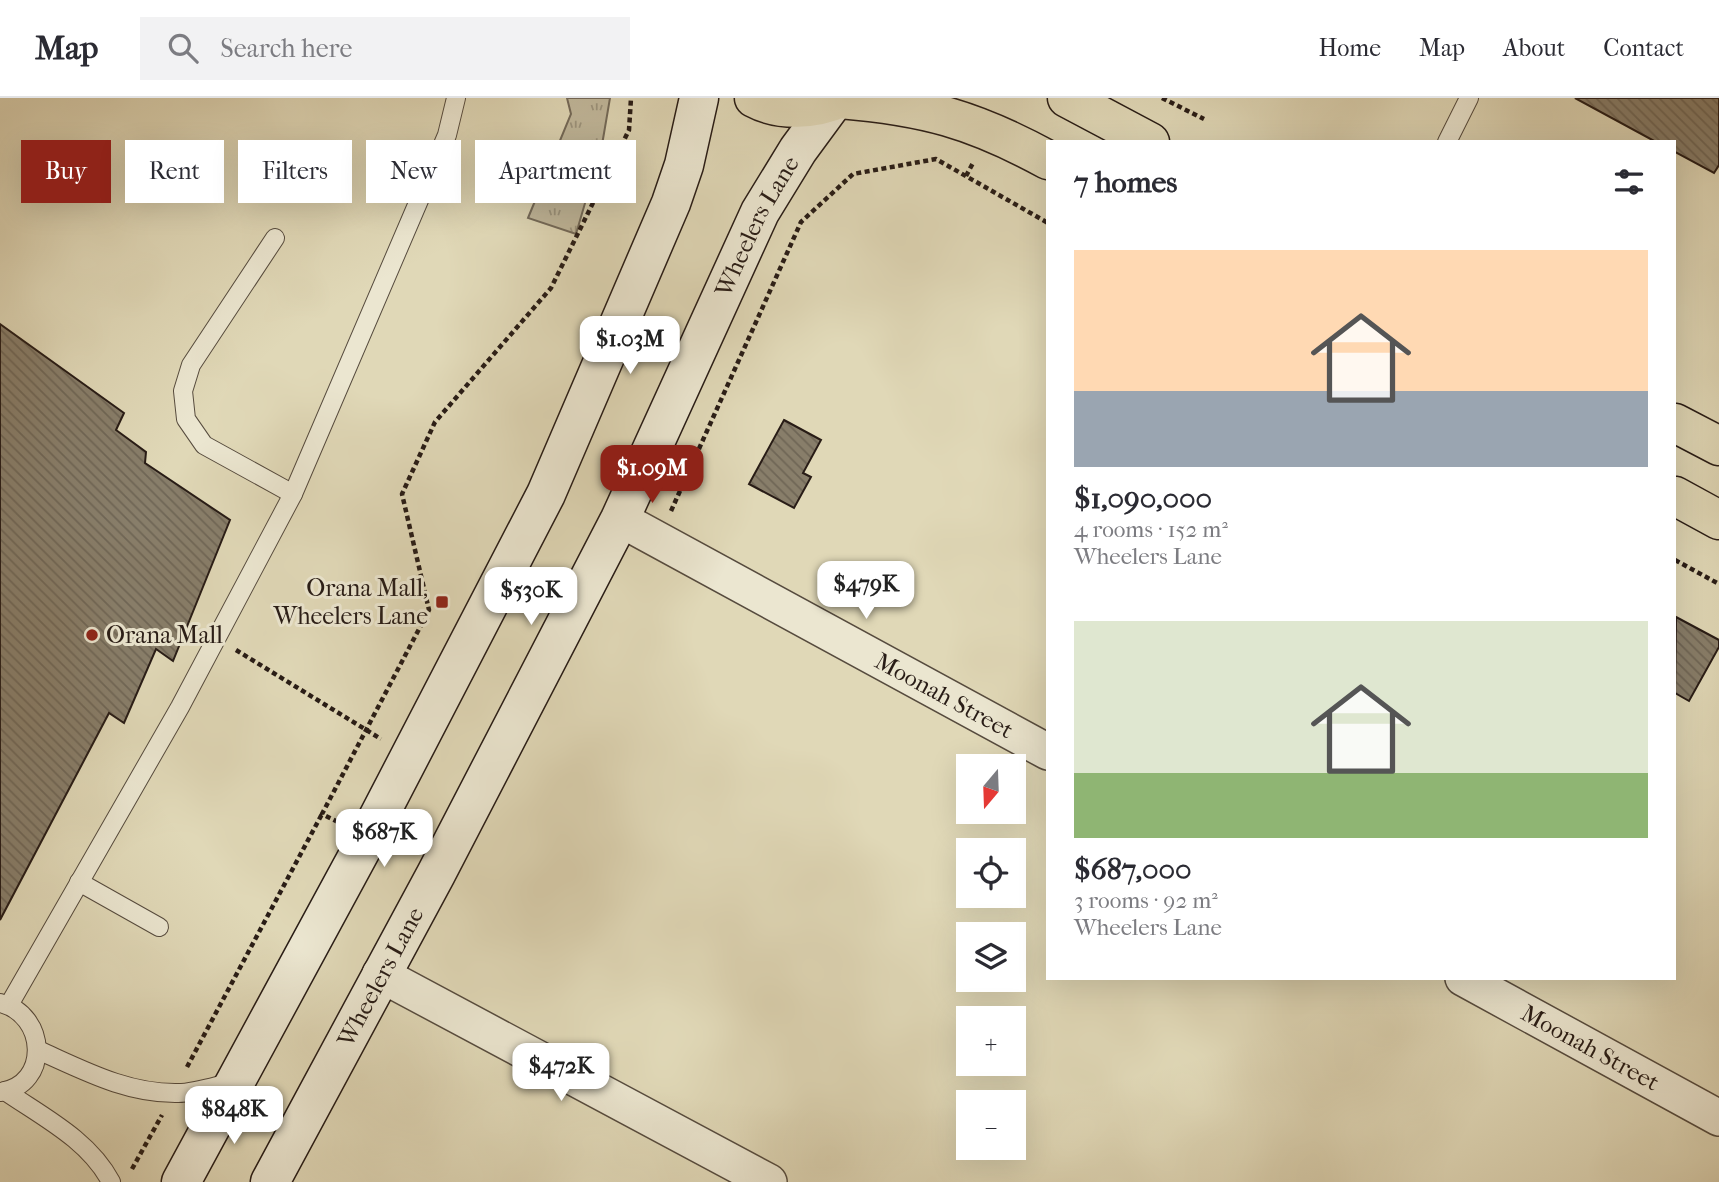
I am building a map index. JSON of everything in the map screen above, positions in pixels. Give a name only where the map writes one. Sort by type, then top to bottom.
[{"type":"highway","points":[[754,98],[785,107],[809,107],[838,99],[902,104],[948,115],[991,131],[1046,159]]},
{"type":"highway","points":[[1067,98],[1146,140]]},
{"type":"highway","points":[[1676,424],[1719,446]]},
{"type":"highway","points":[[1676,497],[1719,520]]},
{"type":"main road","points":[[181,1182],[368,837],[546,494],[671,203],[699,98]]},
{"type":"main road","name":"Wheelers Lane","points":[[270,1182],[436,874],[620,519],[760,212],[797,150],[838,99]]},
{"type":"street","name":"Moonah Street","points":[[620,519],[1046,751]]},
{"type":"street","points":[[380,974],[769,1182]]},
{"type":"street","name":"Moonah Street","points":[[1467,980],[1719,1118]]},
{"type":"lane","points":[[111,1182],[103,1167],[82,1143],[2,1092],[28,1076],[38,1050],[31,1023],[5,1004],[79,882],[217,638],[293,494],[447,135],[456,98]]},
{"type":"lane","points":[[1448,140],[1469,98]]},
{"type":"lane","points":[[275,238],[191,365],[183,391],[186,419],[204,445],[293,494]]},
{"type":"lane","points":[[79,882],[159,927]]},
{"type":"lane","points":[[38,1050],[115,1083],[144,1091],[174,1092],[234,1082]]},
{"type":"path","points":[[131,1172],[429,610],[402,494],[435,422],[551,288],[629,131],[631,98]]},
{"type":"path","points":[[1162,98],[1204,119]]},
{"type":"path","points":[[657,540],[801,222],[853,174],[936,159],[1046,222]]},
{"type":"path","points":[[1676,561],[1719,584]]},
{"type":"path","points":[[217,638],[408,756]]},
{"type":"path","points":[[322,814],[368,837]]},
{"type":"green space","points":[[567,98],[610,98],[603,140],[560,140],[571,114]]},
{"type":"green space","points":[[534,203],[585,203],[576,234],[528,218]]},
{"type":"building","points":[[1575,98],[1719,98],[1719,165],[1714,173],[1676,153],[1676,140],[1652,140]]},
{"type":"building","name":"Orana Mall","points":[[0,324],[124,413],[116,430],[146,452],[145,463],[230,520],[173,661],[156,649],[124,723],[109,713],[0,920]]},
{"type":"building","points":[[784,420],[821,440],[803,473],[811,477],[794,508],[749,484]]},
{"type":"building","points":[[1676,617],[1719,640],[1719,647],[1689,701],[1676,694]]},
{"type":"place","name":"Orana Mall, Wheelers Lane","points":[[442,602]]},
{"type":"place","name":"Orana Mall","points":[[92,635]]}]
